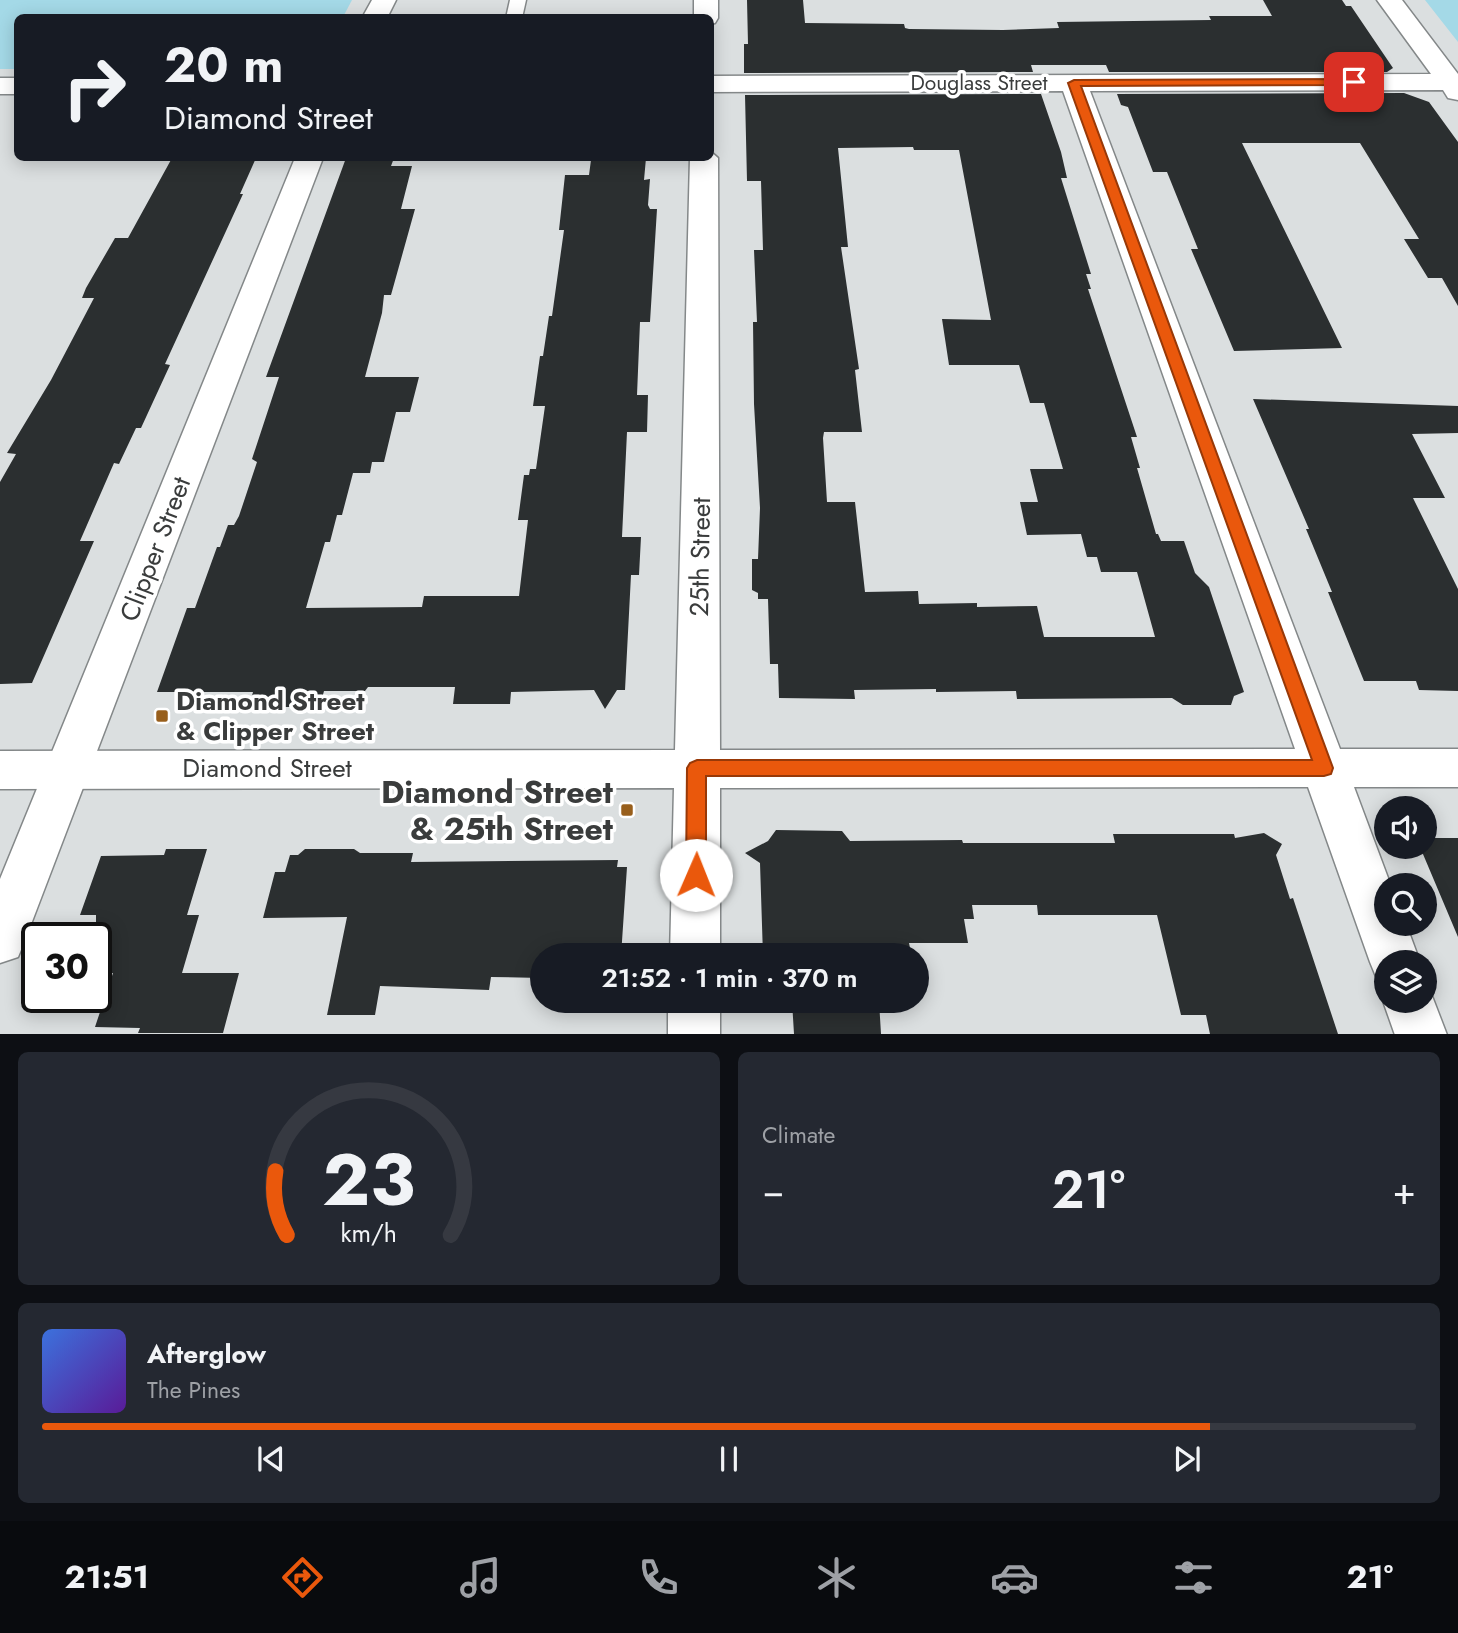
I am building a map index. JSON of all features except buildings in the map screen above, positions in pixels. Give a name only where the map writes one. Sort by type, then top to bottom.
[{"type":"street","points":[[1389,0],[1455,85]]},
{"type":"street","points":[[1074,83],[1391,950]]},
{"type":"street","name":"Douglass Street","points":[[714,84],[1455,85]]},
{"type":"street","name":"Clipper Street","points":[[0,940],[308,161]]},
{"type":"street","name":"25th Street","points":[[695,943],[704,161]]},
{"type":"street","name":"Diamond Street","points":[[0,770],[1458,768]]},
{"type":"street","points":[[694,1013],[694,1034]]},
{"type":"street","points":[[1413,1013],[1421,1034]]},
{"type":"shaded area","points":[[0,0],[352,0],[345,14],[14,14],[14,69],[0,69]]},
{"type":"shaded area","points":[[1425,0],[1458,0],[1458,42]]},
{"type":"place","name":"Diamond Street & Clipper Street","points":[[162,716]]},
{"type":"place","name":"Diamond Street & 25th Street","points":[[627,810]]},
{"type":"route","points":[[696,875],[697,768],[1324,768],[1074,83],[1354,82]]}]
